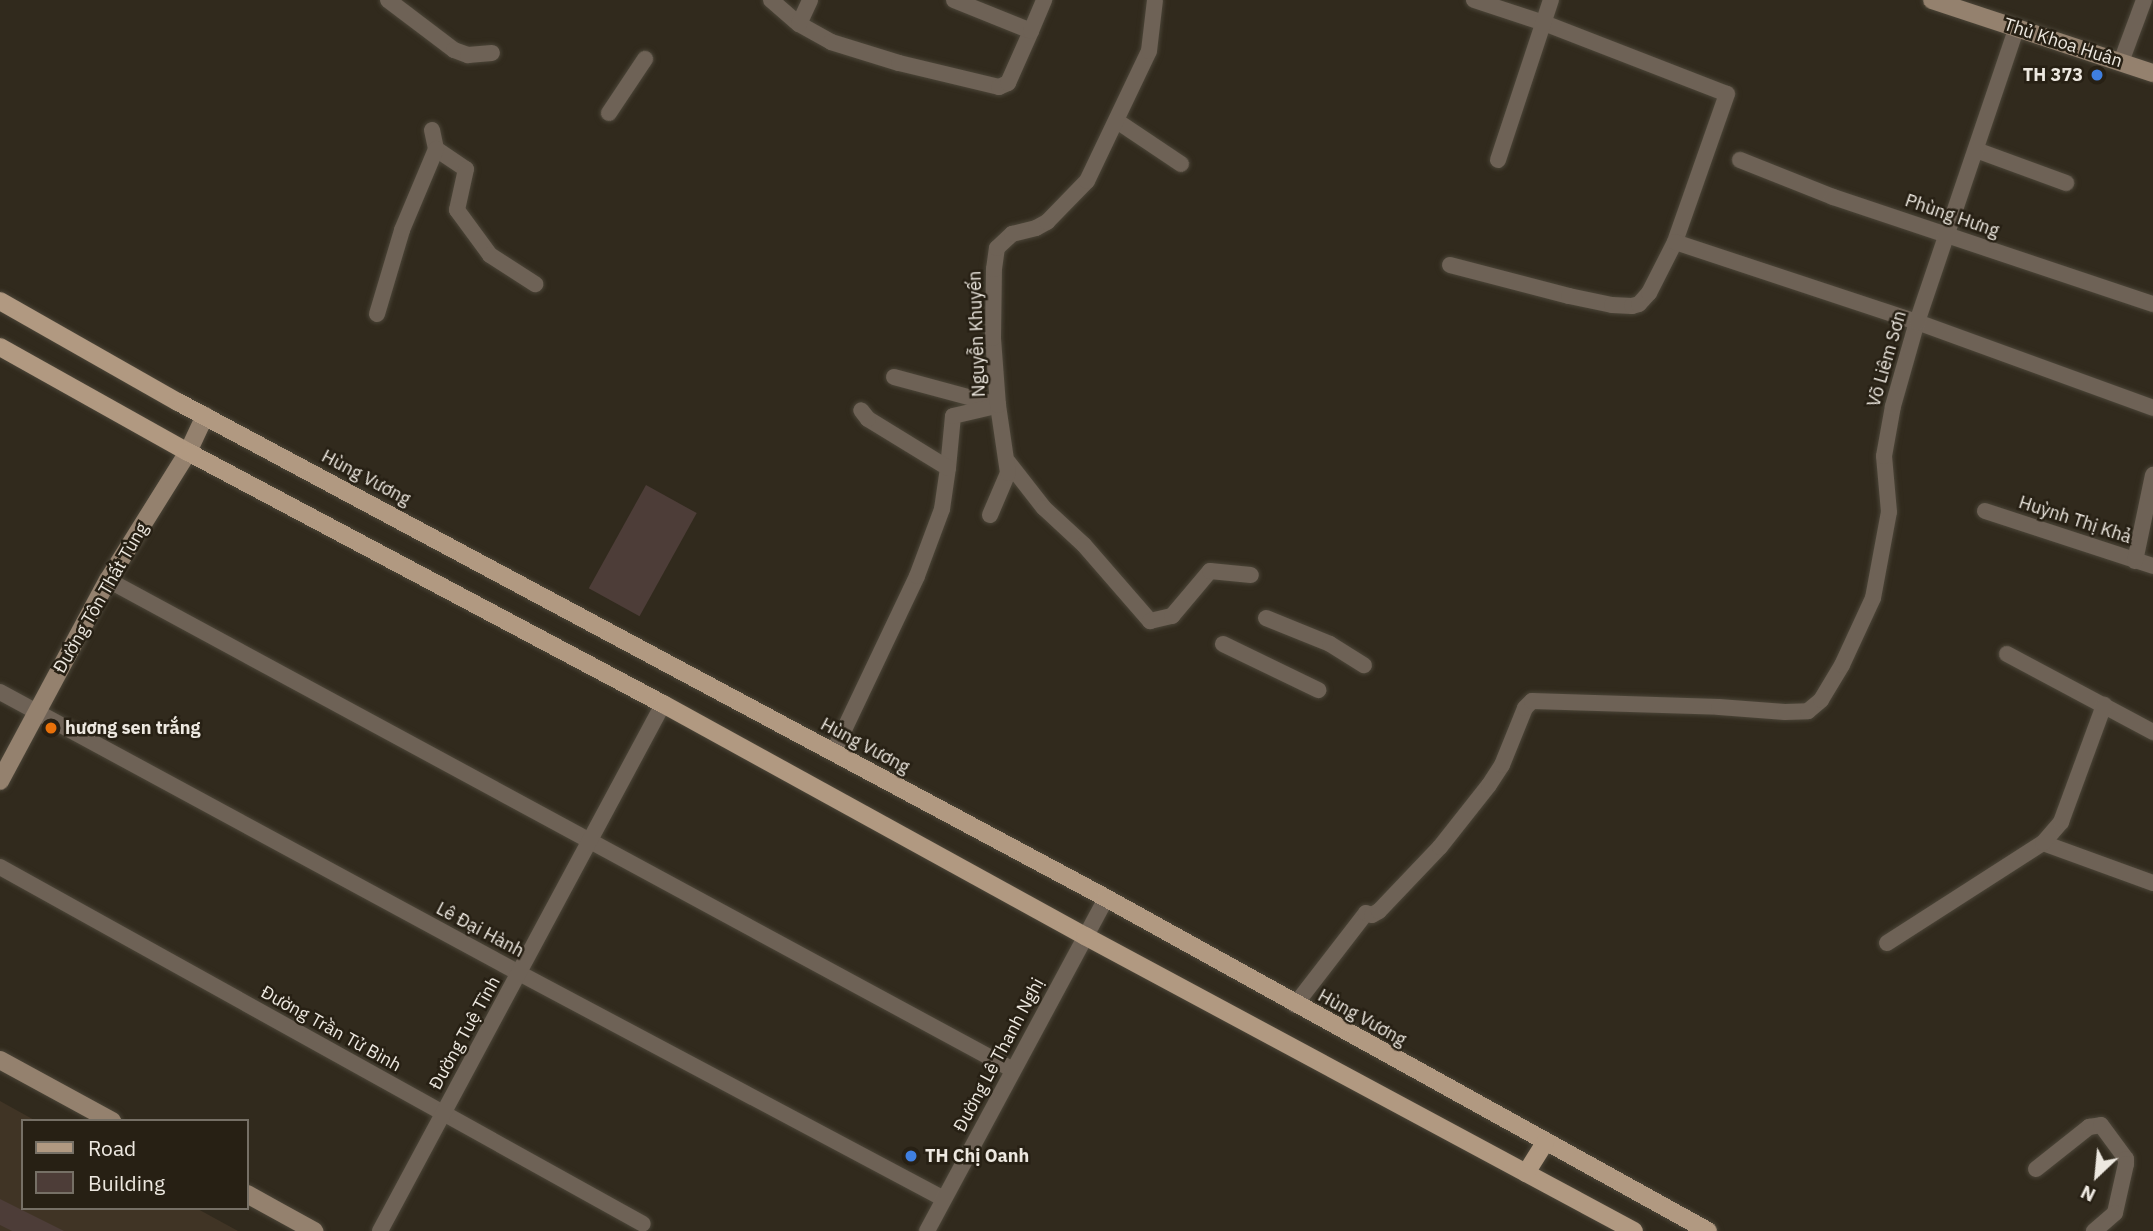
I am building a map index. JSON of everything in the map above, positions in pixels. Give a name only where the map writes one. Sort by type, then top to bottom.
[{"type":"main road","name":"Hùng Vương","points":[[0,302],[205,416],[1106,898],[1295,1005],[1708,1231]]},
{"type":"main road","points":[[0,347],[188,452],[663,704],[1085,936],[1634,1231]]},
{"type":"main road","points":[[1526,1173],[1545,1142]]},
{"type":"street","points":[[388,0],[454,50],[468,55],[492,53]]},
{"type":"street","points":[[771,0],[818,37],[856,50],[999,87],[1009,83],[1044,0]]},
{"type":"street","points":[[799,24],[810,0]]},
{"type":"street","points":[[954,0],[1031,31]]},
{"type":"street","name":"Nguyễn Khuyến","points":[[990,515],[1008,473],[998,405],[993,338],[993,269],[997,248],[1012,234],[1036,228],[1047,222],[1087,181],[1149,51],[1155,0]]},
{"type":"street","points":[[1450,265],[1612,305],[1632,306],[1639,303],[1649,293],[1675,242],[1727,94],[1544,23],[1474,0]]},
{"type":"street","points":[[1498,160],[1551,0]]},
{"type":"street","name":"Thủ Khoa Huân","points":[[1933,0],[2153,73]]},
{"type":"street","points":[[2121,62],[2144,0]]},
{"type":"street","name":"Võ Liêm Sơn","points":[[1295,1005],[1366,913],[1372,915],[1379,911],[1440,847],[1489,785],[1503,765],[1525,708],[1532,701],[1719,707],[1785,712],[1808,711],[1821,700],[1847,654],[1873,598],[1889,512],[1884,456],[1893,406],[1917,322],[2016,29]]},
{"type":"street","points":[[609,113],[645,59]]},
{"type":"street","points":[[1117,121],[1181,164]]},
{"type":"street","points":[[377,314],[402,230],[436,149],[432,130]]},
{"type":"street","points":[[436,149],[466,169],[457,210],[490,255],[535,284]]},
{"type":"street","points":[[1976,150],[2066,183]]},
{"type":"street","name":"Phùng Hưng","points":[[1740,160],[1833,197],[2153,304]]},
{"type":"street","points":[[1675,242],[1917,322],[2153,408]]},
{"type":"street","points":[[894,377],[998,405]]},
{"type":"street","points":[[833,753],[917,576],[942,509],[953,416],[998,405]]},
{"type":"street","points":[[861,410],[868,419],[948,468]]},
{"type":"street","name":"Đường Tôn Thất Tùng","points":[[0,781],[108,580],[188,452],[205,416]]},
{"type":"street","points":[[1008,462],[1044,508],[1084,545],[1150,621],[1172,616],[1210,570],[1251,575]]},
{"type":"street","points":[[2135,561],[2153,475]]},
{"type":"street","name":"Huỳnh Thị Khả","points":[[1985,511],[2153,566]]},
{"type":"street","points":[[108,580],[1013,1070]]},
{"type":"street","points":[[1266,618],[1330,644],[1364,665]]},
{"type":"street","points":[[1223,644],[1318,690]]},
{"type":"street","points":[[2007,654],[2153,732]]},
{"type":"street","name":"Lê Đại Hành","points":[[0,692],[519,974],[944,1199]]},
{"type":"street","name":"Đường Tuệ Tĩnh","points":[[380,1231],[663,704]]},
{"type":"street","points":[[1887,943],[2043,844],[2062,822],[2104,705]]},
{"type":"street","points":[[2043,844],[2153,883]]},
{"type":"street","name":"Đường Trần Tử Bình","points":[[0,867],[643,1224]]},
{"type":"street","name":"Đường Lê Thanh Nghị","points":[[927,1231],[1106,898]]},
{"type":"street","points":[[0,1060],[108,1119]]},
{"type":"street","points":[[2036,1169],[2089,1127],[2101,1125],[2126,1159],[2126,1164],[2115,1213],[2094,1231]]},
{"type":"street","points":[[248,1195],[314,1231]]},
{"type":"shaded area","points":[[0,1101],[32,1119],[21,1119],[21,1210],[200,1210],[238,1231],[0,1231]]},
{"type":"building","points":[[646,485],[697,513],[640,616],[589,588]]},
{"type":"building","points":[[0,1199],[64,1231],[12,1231],[0,1225]]},
{"type":"place","name":"TH 373","points":[[2097,75]]},
{"type":"place","name":"hương sen trắng","points":[[51,728]]},
{"type":"place","name":"TH Chị Oanh","points":[[911,1156]]}]
